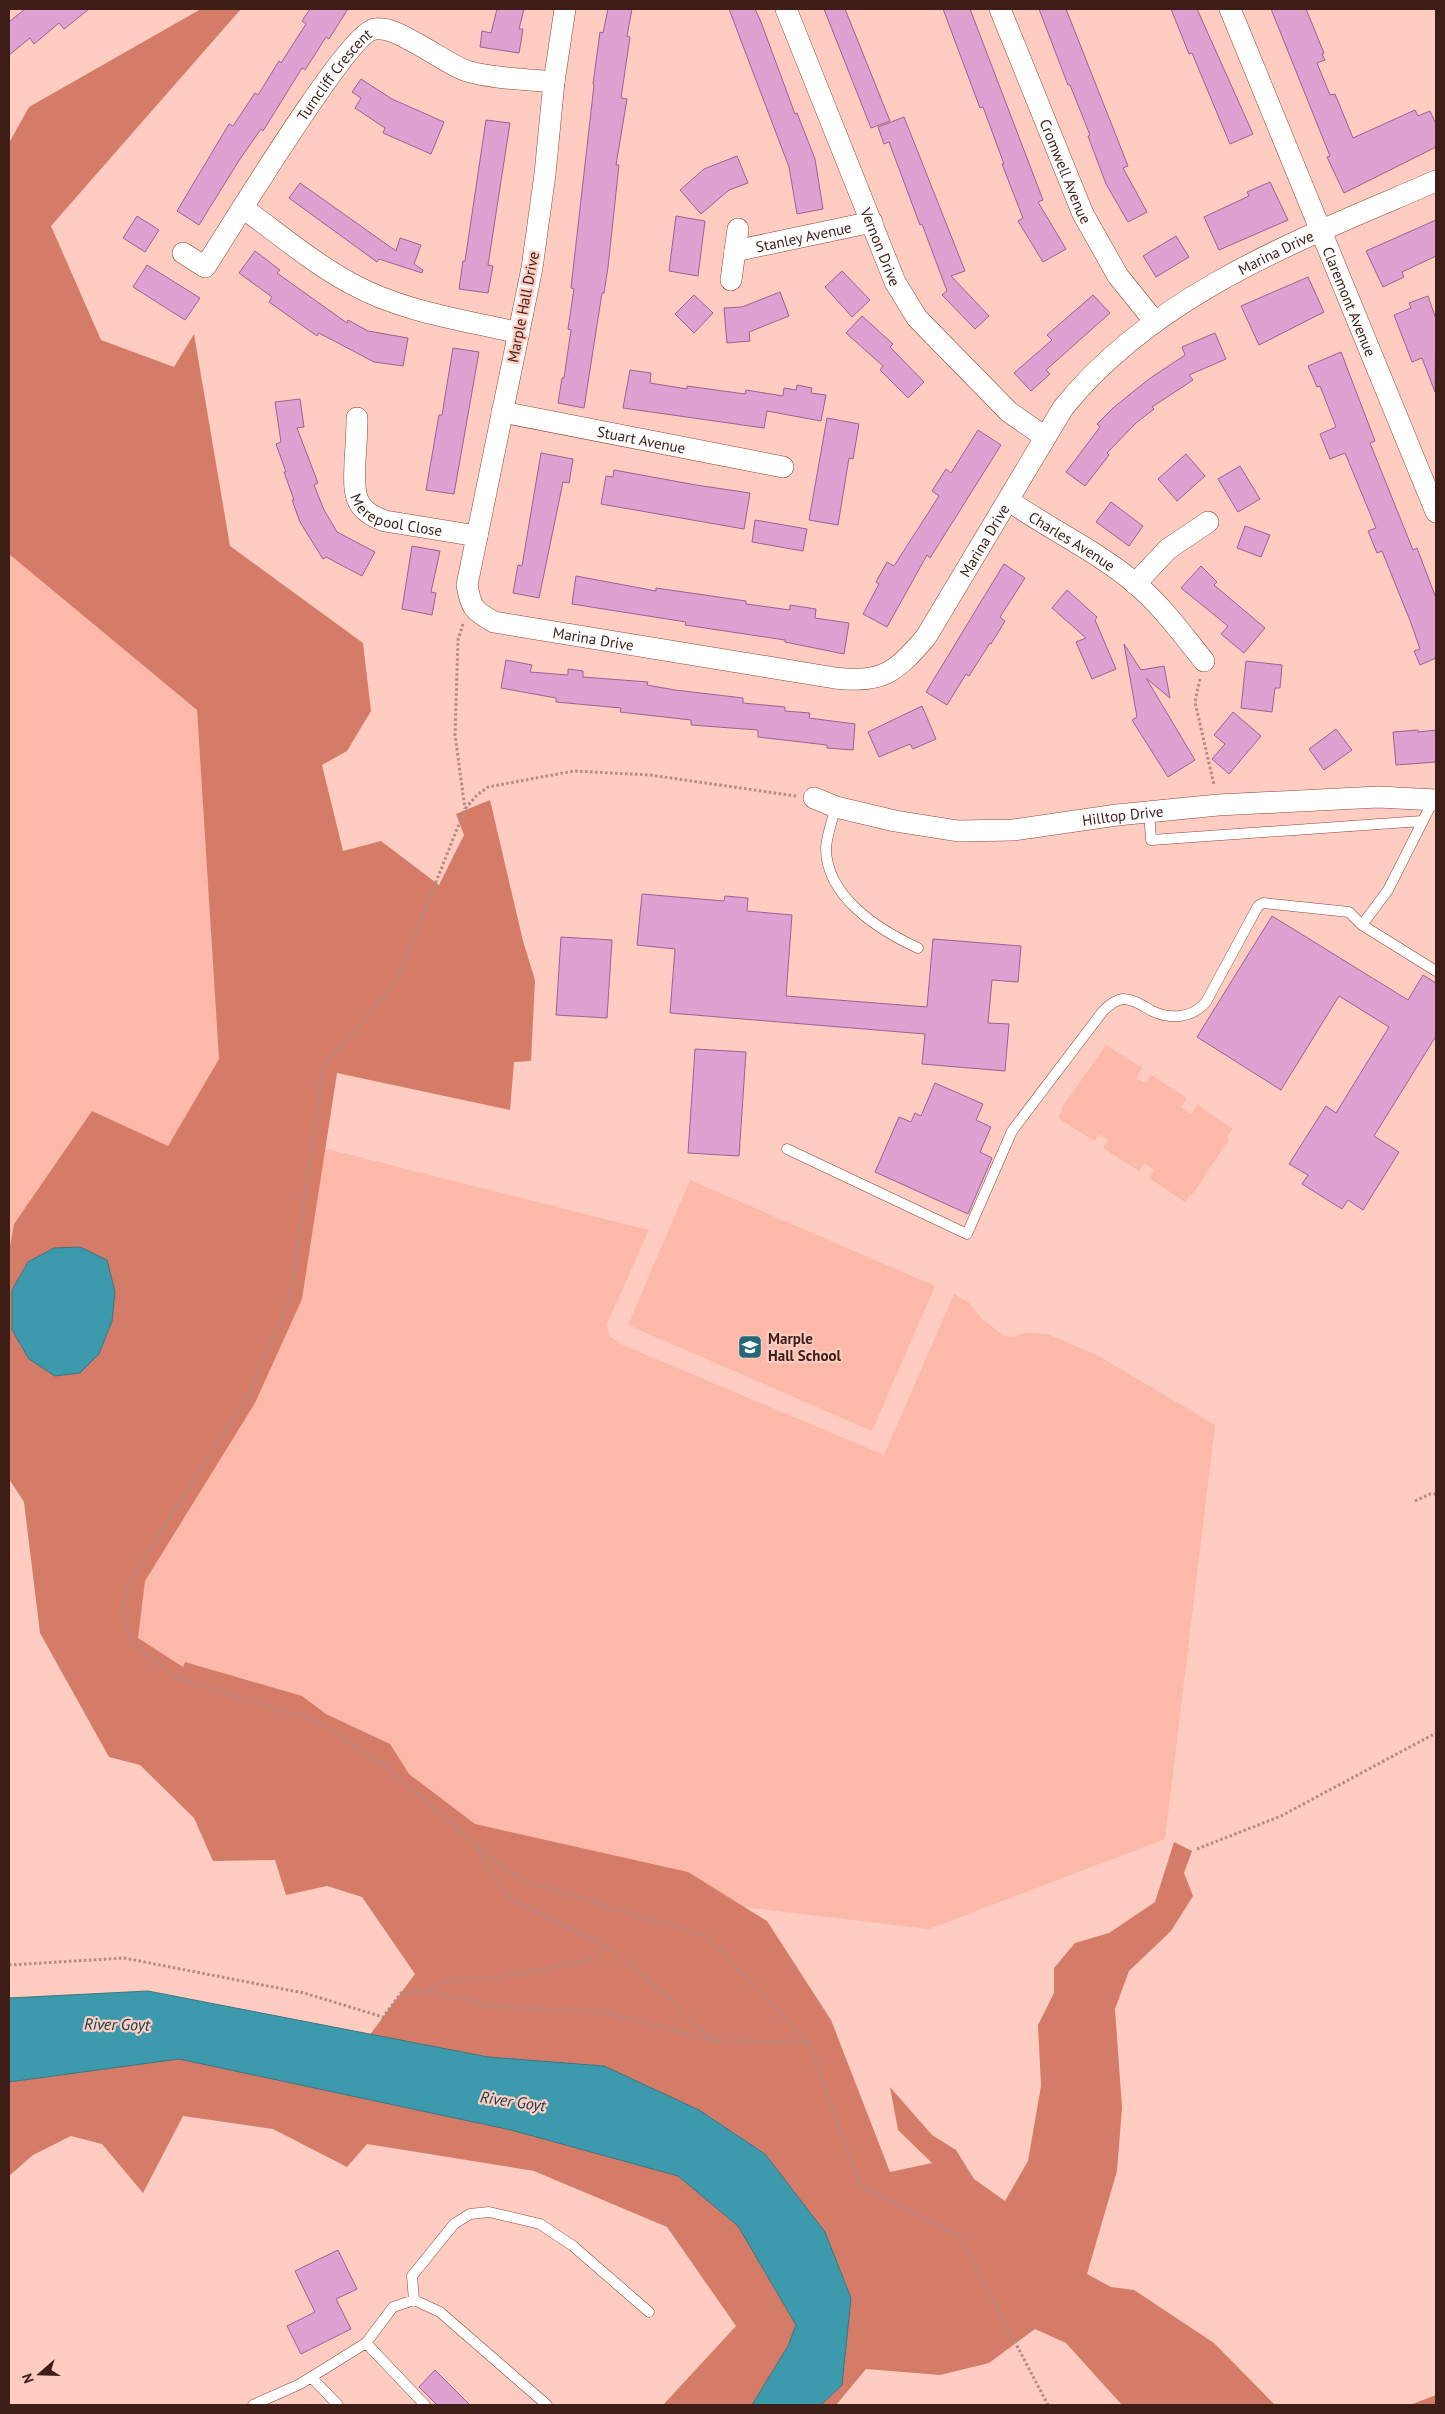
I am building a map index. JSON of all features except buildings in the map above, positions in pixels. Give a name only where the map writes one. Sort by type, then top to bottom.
[{"type":"street","name":"Marple Hall Drive","points":[[470,603],[467,586],[532,268],[544,184],[554,82],[565,9]]},
{"type":"street","name":"Vernon Drive","points":[[786,9],[895,282],[917,318],[1009,412],[1045,437]]},
{"type":"street","name":"Cromwell Avenue","points":[[1000,9],[1083,214],[1118,276],[1155,322]]},
{"type":"street","name":"Claremont Avenue","points":[[1230,9],[1436,512]]},
{"type":"street","name":"Turncliff Crescent","points":[[183,253],[205,267],[352,46],[374,29],[397,34],[466,71],[554,82]]},
{"type":"street","name":"Marina Drive","points":[[470,603],[477,613],[494,622],[859,681],[878,677],[895,668],[921,642],[1063,408],[1084,382],[1114,352],[1155,322],[1224,280],[1321,230],[1436,181]]},
{"type":"street","points":[[243,208],[324,267],[353,285],[413,308],[519,333]]},
{"type":"street","name":"Stanley Avenue","points":[[735,251],[872,222]]},
{"type":"street","name":"Stanley Avenue","points":[[731,280],[738,229]]},
{"type":"street","name":"Stuart Avenue","points":[[502,412],[783,467]]},
{"type":"street","name":"Merepool Close","points":[[363,426],[354,484],[357,500],[363,509],[372,516],[385,521],[477,536]]},
{"type":"street","name":"Charles Avenue","points":[[1008,500],[1090,552],[1135,584],[1166,614],[1208,666]]},
{"type":"street","points":[[1135,584],[1168,549],[1208,522]]},
{"type":"street","name":"Hilltop Drive","points":[[814,798],[836,807],[895,822],[958,831],[1013,830],[1149,812],[1218,806],[1378,797],[1435,800]]},
{"type":"lane","points":[[1362,925],[1388,890],[1435,800]]},
{"type":"lane","points":[[836,807],[826,847],[828,866],[836,885],[861,912],[889,934],[918,948]]},
{"type":"lane","points":[[1149,812],[1151,840],[1422,822]]},
{"type":"lane","points":[[787,1149],[967,1234],[1012,1131],[1103,1011],[1112,1003],[1122,999],[1132,1000],[1155,1012],[1178,1017],[1198,1012],[1206,1002],[1258,906],[1263,903],[1349,912],[1362,925],[1436,971]]},
{"type":"lane","points":[[414,2300],[412,2276],[454,2224],[470,2214],[489,2212],[540,2224],[574,2246],[649,2312]]},
{"type":"lane","points":[[253,2405],[311,2378],[366,2343],[393,2307],[414,2300],[440,2312],[547,2405]]},
{"type":"lane","points":[[366,2343],[425,2405]]},
{"type":"lane","points":[[311,2378],[338,2405]]},
{"type":"path","points":[[465,809],[455,735],[458,640],[470,603]]},
{"type":"path","points":[[1208,666],[1196,702],[1218,806]]},
{"type":"path","points":[[814,798],[650,775],[574,771],[488,787],[477,795],[465,809],[399,975],[383,1000],[338,1049],[324,1068],[290,1299],[248,1396],[128,1586],[122,1610],[126,1628],[134,1644],[174,1676],[316,1721],[383,1764],[502,1867],[527,1882],[706,1936],[809,2043],[860,2185],[960,2237],[1048,2405]]},
{"type":"path","points":[[1415,1501],[1430,1494],[1436,1494]]},
{"type":"path","points":[[1197,1849],[1281,1816],[1436,1733]]},
{"type":"path","points":[[474,1844],[492,1876],[510,1898],[605,1945],[662,1990],[712,2040]]},
{"type":"path","points":[[430,1991],[447,1980],[491,1979],[596,1959],[605,1945]]},
{"type":"path","points":[[9,1965],[124,1958],[304,1993],[383,2016],[401,1993],[430,1991],[491,2006],[608,2013],[712,2040],[809,2043]]},
{"type":"shaded area","points":[[201,9],[241,9],[51,226],[101,340],[174,367],[194,334],[230,546],[363,643],[371,711],[347,751],[322,765],[343,851],[381,841],[439,885],[464,835],[456,814],[490,800],[523,941],[535,980],[531,1061],[514,1062],[510,1110],[337,1073],[302,1299],[255,1403],[145,1581],[138,1638],[183,1667],[185,1662],[302,1696],[326,1714],[390,1744],[409,1774],[475,1824],[688,1872],[767,1921],[831,2020],[890,2172],[932,2163],[898,2130],[890,2087],[932,2135],[956,2150],[974,2179],[1005,2201],[1028,2161],[1041,2086],[1038,2025],[1054,1993],[1054,1968],[1075,1943],[1109,1933],[1155,1902],[1174,1842],[1192,1851],[1184,1873],[1193,1896],[1171,1931],[1129,1971],[1115,2009],[1122,2108],[1117,2171],[1087,2274],[1111,2287],[1134,2290],[1214,2343],[1275,2405],[1122,2405],[1066,2343],[1035,2329],[989,2363],[940,2375],[866,2369],[836,2405],[663,2405],[736,2326],[667,2227],[534,2171],[367,2144],[347,2167],[273,2129],[183,2116],[143,2193],[102,2144],[71,2136],[33,2155],[9,2176],[9,2029],[352,2059],[415,1974],[362,1897],[327,1886],[286,1895],[275,1860],[213,1861],[194,1818],[140,1765],[109,1757],[40,1633],[24,1502],[9,1479],[9,1252],[14,1224],[92,1111],[168,1146],[219,1059],[197,710],[9,554],[9,143],[29,107]]},
{"type":"shaded area","points":[[9,554],[197,710],[219,1059],[168,1146],[14,1224],[9,1252]]},
{"type":"shaded area","points":[[1106,1045],[1142,1068],[1136,1078],[1145,1083],[1151,1075],[1187,1098],[1181,1107],[1191,1114],[1197,1105],[1233,1129],[1227,1137],[1229,1139],[1192,1195],[1190,1194],[1185,1202],[1149,1178],[1154,1170],[1144,1163],[1139,1171],[1103,1148],[1108,1140],[1099,1134],[1094,1141],[1058,1118],[1063,1110],[1061,1109]]},
{"type":"shaded area","points":[[319,1147],[649,1230],[607,1324],[609,1336],[623,1345],[884,1455],[954,1294],[968,1302],[981,1318],[1004,1336],[1013,1337],[1024,1333],[1047,1334],[1097,1355],[1215,1425],[1165,1839],[929,1929],[743,1907],[527,1870],[137,1642],[136,1589]]},
{"type":"shaded area","points":[[690,1180],[935,1286],[872,1431],[628,1325]]},
{"type":"shaded area","points":[[1436,2395],[1436,2405],[1410,2405]]},
{"type":"water","points":[[80,1247],[107,1260],[115,1292],[112,1321],[99,1354],[80,1373],[55,1376],[29,1359],[12,1330],[12,1290],[28,1262],[54,1248]]},
{"type":"water","name":"River Goyt","points":[[148,1991],[488,2057],[604,2066],[699,2110],[765,2154],[825,2232],[851,2298],[842,2385],[821,2405],[752,2405],[788,2346],[796,2325],[738,2226],[678,2176],[511,2130],[179,2059],[9,2082],[9,1998]]},
{"type":"place","name":"Marple Hall School","points":[[750,1347]]}]
